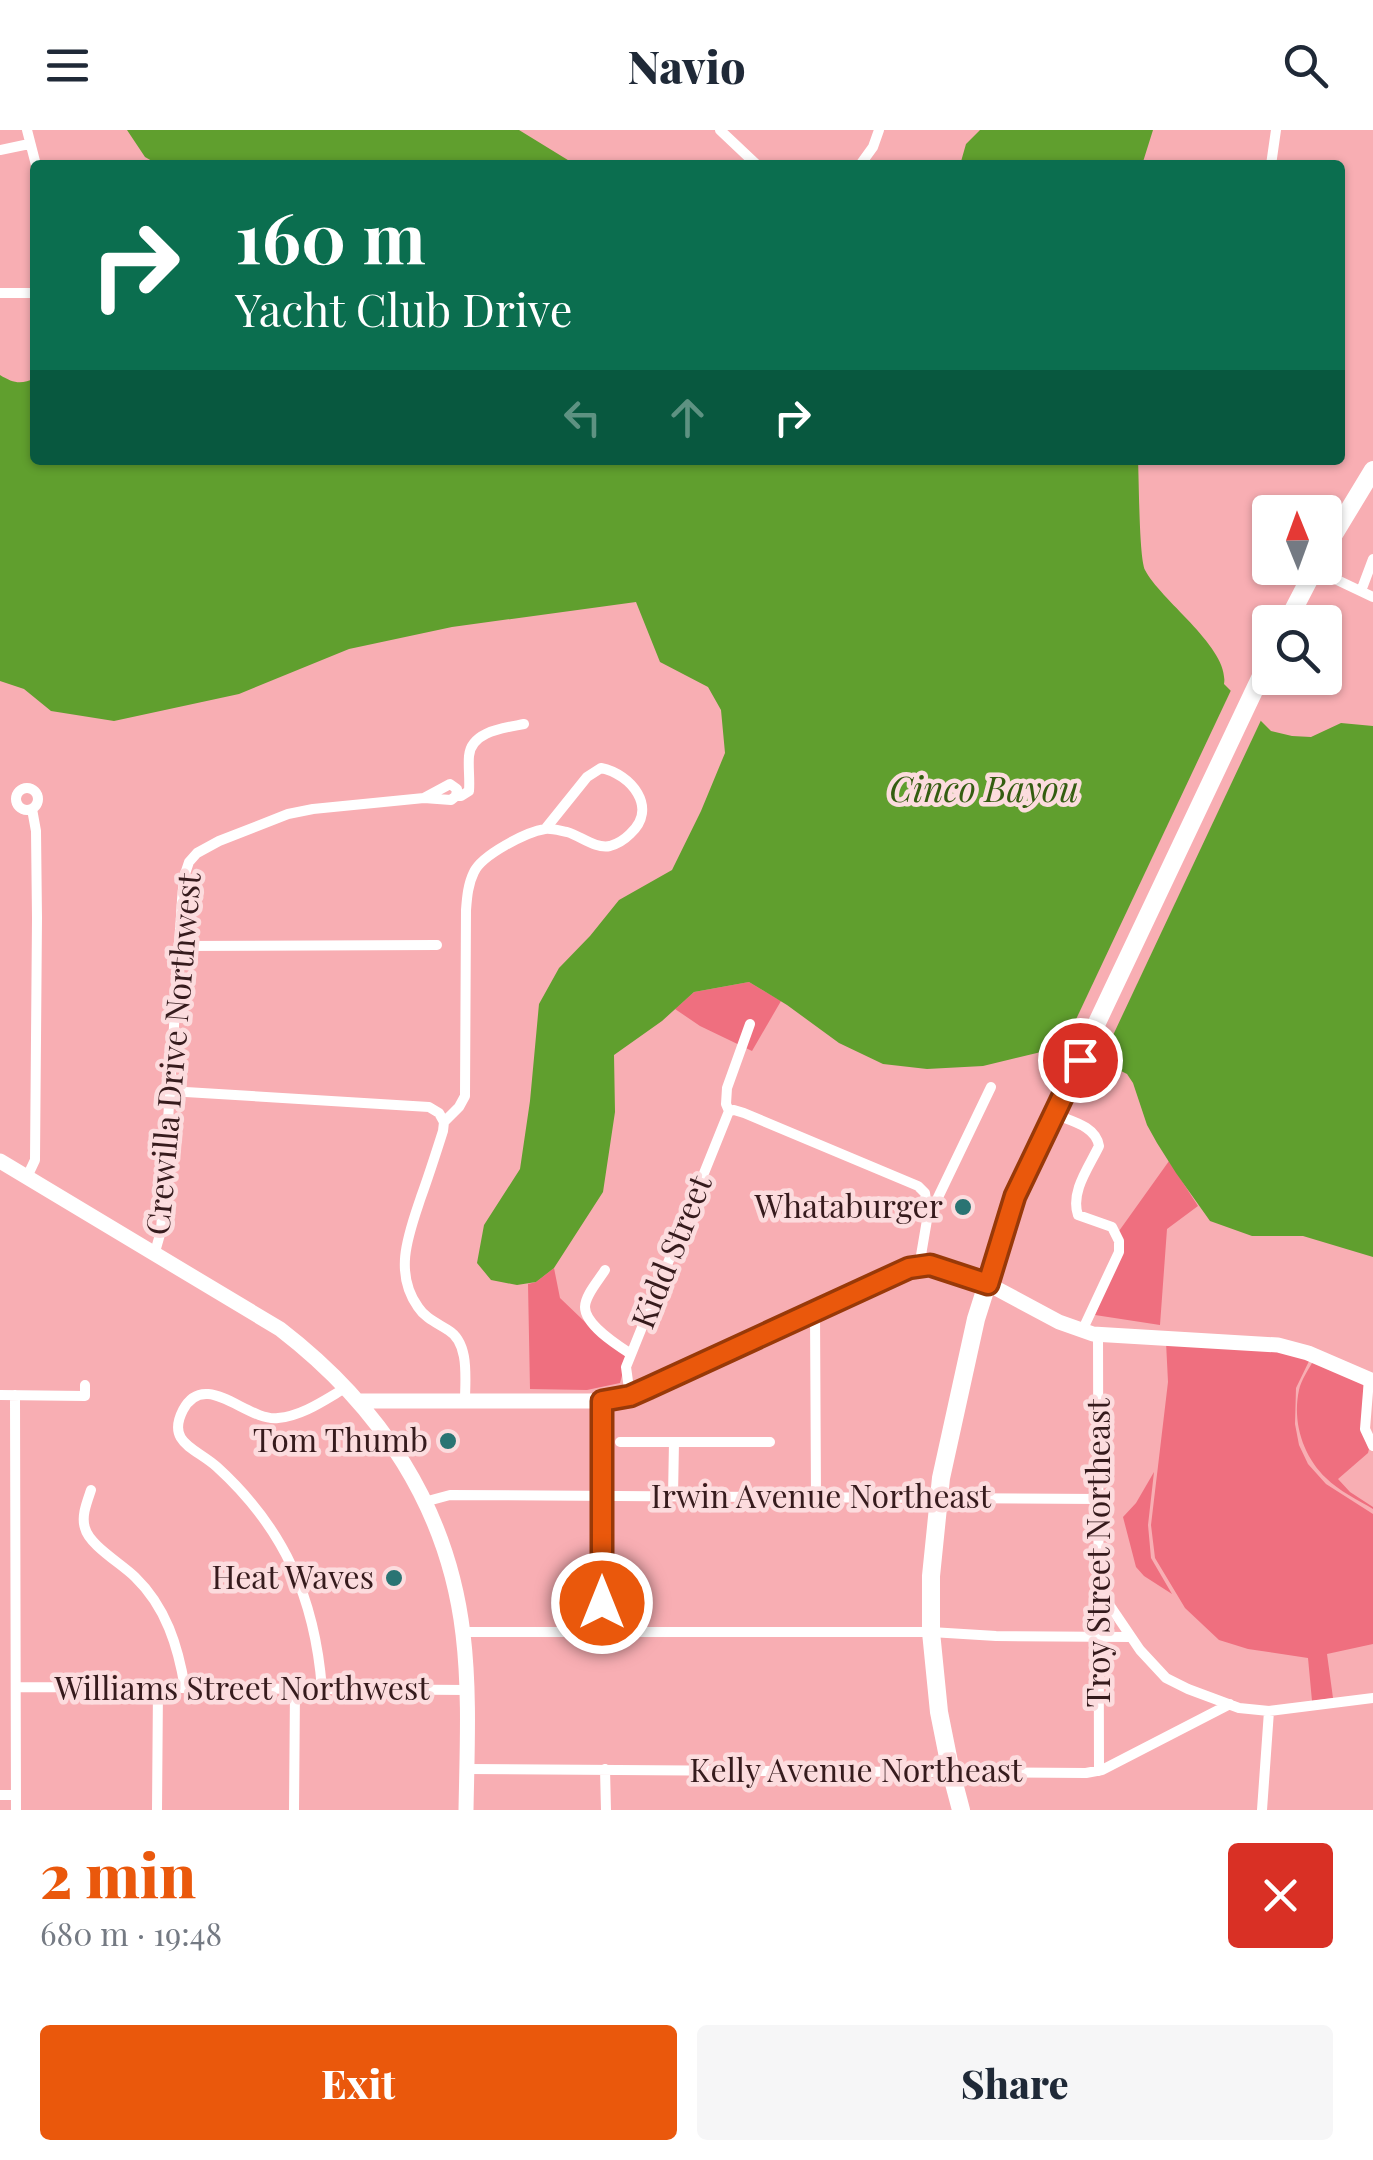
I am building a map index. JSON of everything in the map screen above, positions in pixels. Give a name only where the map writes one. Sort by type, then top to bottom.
[{"type":"highway","points":[[1342,521],[1373,470]]},
{"type":"highway","points":[[961,1810],[939,1712],[931,1576],[938,1498],[976,1322],[1015,1196],[1252,694]]},
{"type":"main road","points":[[0,1161],[280,1329],[347,1387],[390,1442],[424,1502],[448,1564],[463,1632],[467,1690],[466,1810]]},
{"type":"main road","points":[[359,1401],[602,1401],[630,1396],[909,1268],[930,1265],[988,1284],[1058,1322],[1090,1332],[1278,1345],[1308,1353],[1371,1380]]},
{"type":"street","points":[[27,130],[34,160]]},
{"type":"street","points":[[720,130],[752,160]]},
{"type":"street","points":[[864,160],[874,147],[879,130]]},
{"type":"street","points":[[1272,160],[1276,130]]},
{"type":"street","points":[[0,150],[29,144]]},
{"type":"street","points":[[0,293],[30,293]]},
{"type":"street","points":[[1361,592],[1373,559]]},
{"type":"street","points":[[1342,582],[1373,597]]},
{"type":"street","name":"Crewilla Drive Northwest","points":[[155,1252],[161,1231],[184,877],[189,862],[203,848],[288,814],[461,796],[469,790],[468,758],[478,738],[524,724]]},
{"type":"street","points":[[444,1122],[465,1096],[466,910],[474,872],[486,858],[507,845],[546,828],[587,777],[602,768],[630,785],[644,806],[637,827],[610,846],[546,828]]},
{"type":"street","points":[[27,1176],[35,1160],[37,900],[32,808]]},
{"type":"street","points":[[179,946],[437,945]]},
{"type":"street","name":"Kidd Street","points":[[630,1396],[627,1351],[729,1111],[726,1095],[750,1024]]},
{"type":"street","points":[[928,1214],[947,1182],[990,1087]]},
{"type":"street","points":[[169,1091],[429,1108],[438,1114],[444,1122],[444,1132],[405,1244],[404,1265],[409,1291],[418,1308],[460,1342],[465,1401]]},
{"type":"street","points":[[729,1111],[744,1113],[918,1186],[928,1202],[919,1266]]},
{"type":"street","points":[[1054,1114],[1098,1138],[1099,1146],[1074,1204],[1078,1215],[1112,1227],[1120,1241],[1090,1332]]},
{"type":"street","points":[[605,1270],[585,1308],[603,1334],[627,1351]]},
{"type":"street","points":[[814,1312],[816,1497]]},
{"type":"street","name":"Troy Street Northeast","points":[[1090,1332],[1099,1500],[1099,1771]]},
{"type":"street","points":[[1371,1380],[1364,1423],[1373,1446]]},
{"type":"street","points":[[0,1395],[86,1396],[86,1385]]},
{"type":"street","points":[[322,1689],[310,1616],[289,1558],[251,1501],[208,1458],[179,1437],[177,1424],[187,1404],[204,1394],[217,1395],[259,1417],[272,1419],[302,1411],[347,1387]]},
{"type":"street","points":[[15,1395],[16,1810]]},
{"type":"street","points":[[602,1401],[602,1633]]},
{"type":"street","points":[[620,1442],[770,1442]]},
{"type":"street","points":[[673,1496],[674,1442]]},
{"type":"street","points":[[91,1490],[84,1529],[91,1540],[136,1578],[158,1605],[176,1646],[185,1688]]},
{"type":"street","name":"Irwin Avenue Northeast","points":[[424,1502],[450,1495],[1099,1500]]},
{"type":"street","points":[[1099,1590],[1140,1650],[1166,1678],[1230,1704],[1269,1712],[1373,1698]]},
{"type":"street","points":[[463,1632],[1131,1636]]},
{"type":"street","name":"Williams Street Northwest","points":[[16,1687],[467,1690]]},
{"type":"street","points":[[157,1810],[158,1688]]},
{"type":"street","points":[[294,1810],[295,1689]]},
{"type":"street","name":"Kelly Avenue Northeast","points":[[467,1769],[1086,1773],[1099,1771],[1230,1704]]},
{"type":"street","points":[[1262,1810],[1269,1712]]},
{"type":"street","points":[[605,1770],[606,1810]]},
{"type":"street","points":[[0,1794],[16,1795]]},
{"type":"shaded area","points":[[749,982],[781,1001],[752,1051],[675,1009],[694,992]]},
{"type":"shaded area","points":[[1169,1161],[1198,1206],[1167,1229],[1160,1325],[1095,1315],[1121,1252],[1119,1231]]},
{"type":"shaded area","points":[[554,1268],[560,1298],[627,1357],[620,1383],[587,1390],[530,1389],[528,1284]]},
{"type":"shaded area","points":[[1166,1342],[1259,1347],[1311,1357],[1296,1388],[1299,1445],[1308,1464],[1326,1484],[1373,1514],[1373,1644],[1327,1654],[1333,1698],[1312,1701],[1308,1658],[1248,1649],[1219,1640],[1185,1608],[1155,1558],[1151,1525],[1168,1382]]},
{"type":"shaded area","points":[[1313,1361],[1364,1382],[1361,1429],[1368,1453],[1338,1479],[1373,1509],[1331,1483],[1306,1449],[1298,1426],[1297,1402],[1301,1382]]},
{"type":"shaded area","points":[[1154,1472],[1148,1525],[1151,1558],[1172,1594],[1136,1567],[1123,1517]]},
{"type":"water","points":[[127,130],[519,130],[568,160],[150,160]]},
{"type":"water","points":[[980,130],[1153,130],[1144,160],[961,160],[966,144]]},
{"type":"water","name":"Cinco Bayou","points":[[0,375],[17,382],[30,380],[30,465],[1138,465],[1145,570],[1206,640],[1223,670],[1224,684],[1271,731],[1311,737],[1341,723],[1373,726],[1373,1257],[1303,1236],[1252,1236],[1210,1221],[1157,1143],[1127,1074],[1063,1042],[1041,1052],[983,1066],[927,1069],[883,1064],[839,1043],[749,982],[694,992],[614,1055],[615,1112],[603,1192],[554,1268],[536,1282],[517,1285],[491,1280],[477,1263],[484,1225],[520,1169],[539,1004],[559,968],[619,900],[672,870],[725,753],[721,710],[708,687],[660,662],[636,602],[452,627],[349,649],[239,694],[114,721],[51,711],[24,689],[0,681]]},
{"type":"pier","points":[[1233,686],[1263,716],[1099,1065],[1063,1047]]},
{"type":"place","name":"Whataburger","points":[[963,1207]]},
{"type":"place","name":"Tom Thumb","points":[[448,1441]]},
{"type":"place","name":"Heat Waves","points":[[394,1578]]},
{"type":"route","points":[[602,1603],[602,1401],[630,1396],[909,1268],[930,1265],[988,1284],[1015,1196],[1080,1060]]}]
